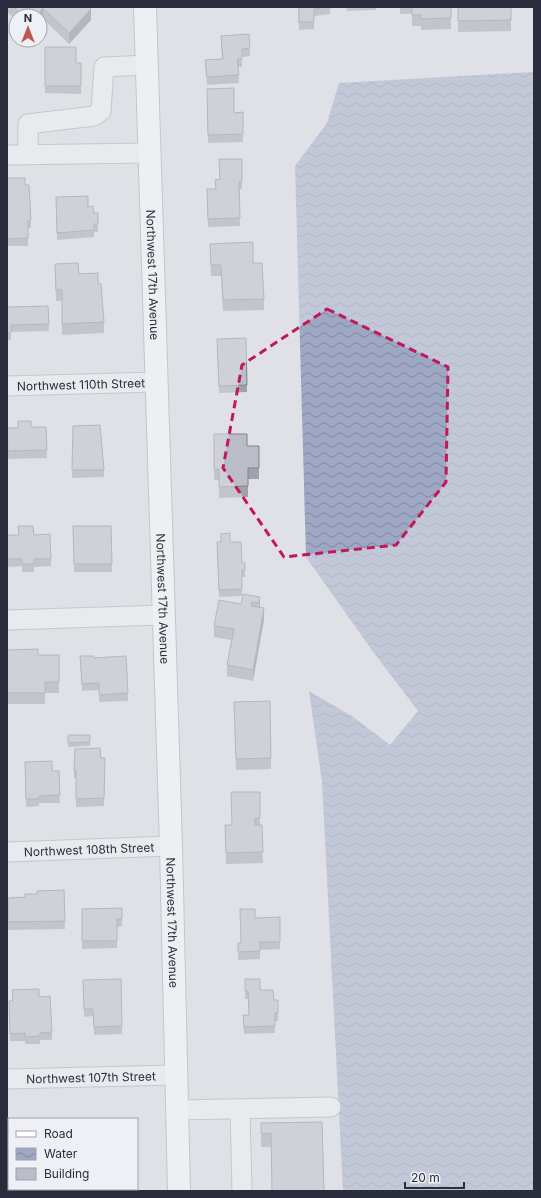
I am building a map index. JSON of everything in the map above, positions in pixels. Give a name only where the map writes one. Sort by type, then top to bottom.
[{"type":"main road","name":"Northwest 17th Avenue","points":[[145,7],[171,846],[178,1191]]},
{"type":"street","points":[[28,154],[28,124],[94,116],[101,111],[104,68],[147,65]]},
{"type":"street","points":[[7,154],[149,153]]},
{"type":"street","name":"Northwest 110th Street","points":[[7,386],[156,382]]},
{"type":"street","points":[[7,620],[163,615]]},
{"type":"street","name":"Northwest 108th Street","points":[[7,852],[171,846]]},
{"type":"street","name":"Northwest 107th Street","points":[[7,1079],[175,1075]]},
{"type":"street","points":[[176,1110],[331,1107]]},
{"type":"street","points":[[234,1110],[242,1191]]},
{"type":"highlighted area","points":[[327,309],[448,367],[446,482],[396,545],[284,557],[223,468],[242,365]]},
{"type":"water","points":[[534,72],[534,1191],[343,1191],[322,782],[309,691],[352,716],[390,745],[418,711],[371,649],[306,557],[295,166],[327,123],[339,83]]},
{"type":"building","points":[[14,7],[89,7],[91,9],[69,33],[48,13],[48,8]]},
{"type":"building","points":[[299,7],[324,7],[314,9],[314,22],[299,22]]},
{"type":"building","points":[[412,7],[451,7],[451,18],[421,19],[421,15],[412,15]]},
{"type":"building","points":[[458,7],[511,7],[511,20],[458,21]]},
{"type":"building","points":[[249,34],[250,48],[242,49],[242,59],[237,59],[239,75],[207,77],[205,60],[223,59],[221,36]]},
{"type":"building","points":[[76,47],[76,63],[81,63],[81,86],[45,86],[45,48]]},
{"type":"building","points":[[234,88],[234,113],[243,112],[243,134],[208,135],[207,89]]},
{"type":"building","points":[[219,159],[242,159],[242,181],[239,182],[240,218],[208,219],[207,189],[216,189],[215,180],[220,179]]},
{"type":"building","points":[[7,178],[25,178],[25,185],[29,185],[31,220],[28,221],[28,238],[7,239]]},
{"type":"building","points":[[88,196],[88,207],[93,206],[94,213],[98,213],[98,224],[94,224],[94,230],[57,233],[56,197]]},
{"type":"building","points":[[253,242],[253,263],[262,263],[264,299],[223,300],[221,265],[211,265],[210,244]]},
{"type":"building","points":[[78,263],[79,274],[98,273],[98,284],[101,284],[104,322],[62,324],[62,290],[56,290],[55,264]]},
{"type":"building","points":[[48,306],[49,324],[11,325],[11,333],[7,333],[7,307]]},
{"type":"building","points":[[246,338],[247,385],[219,386],[217,339]]},
{"type":"building","points":[[18,421],[31,421],[31,427],[46,427],[47,450],[8,451],[7,428],[18,428]]},
{"type":"building","points":[[100,425],[104,470],[72,470],[73,426]]},
{"type":"building","points":[[214,434],[247,434],[247,446],[259,446],[259,468],[248,468],[248,486],[219,487],[219,469],[214,469]]},
{"type":"building","points":[[18,526],[33,526],[34,535],[50,534],[51,559],[34,559],[34,564],[22,564],[22,559],[7,559],[7,535],[19,535]]},
{"type":"building","points":[[73,526],[111,526],[112,564],[74,564]]},
{"type":"building","points":[[230,533],[230,542],[241,542],[242,563],[245,563],[245,570],[242,570],[242,589],[219,590],[217,542],[221,542],[221,534]]},
{"type":"building","points":[[243,594],[260,597],[259,603],[252,602],[251,606],[264,608],[253,670],[227,665],[234,629],[214,626],[219,600],[241,604]]},
{"type":"building","points":[[38,649],[38,655],[59,655],[59,682],[45,682],[45,693],[7,693],[7,650]]},
{"type":"building","points":[[80,656],[94,656],[94,658],[126,656],[128,693],[99,695],[99,683],[82,684]]},
{"type":"building","points":[[270,701],[271,758],[236,759],[234,702]]},
{"type":"building","points":[[68,735],[90,735],[90,742],[68,743]]},
{"type":"building","points":[[100,748],[101,758],[105,758],[104,798],[76,799],[76,770],[74,770],[75,749]]},
{"type":"building","points":[[52,761],[52,771],[59,771],[60,795],[39,796],[39,799],[26,799],[25,762]]},
{"type":"building","points":[[231,792],[260,792],[260,818],[255,818],[255,825],[262,825],[263,852],[226,853],[225,825],[232,825]]},
{"type":"building","points":[[64,890],[65,921],[8,922],[8,898],[25,897],[25,894],[37,894],[37,891]]},
{"type":"building","points":[[122,908],[122,919],[117,919],[117,941],[82,941],[82,909]]},
{"type":"building","points":[[240,909],[255,909],[255,918],[280,917],[280,942],[260,942],[260,951],[238,952],[238,943],[241,943]]},
{"type":"building","points":[[121,979],[122,1026],[94,1027],[93,1009],[84,1009],[83,980]]},
{"type":"building","points":[[245,979],[260,979],[260,990],[273,990],[274,1000],[278,1000],[278,1013],[275,1013],[275,1026],[244,1027],[243,1015],[249,1015],[248,991],[245,991]]},
{"type":"building","points":[[39,989],[39,997],[50,996],[52,1032],[40,1033],[40,1036],[25,1037],[25,1033],[10,1034],[9,1001],[13,1001],[12,990]]},
{"type":"building","points":[[322,1122],[324,1191],[272,1191],[271,1133],[261,1134],[261,1123]]}]
